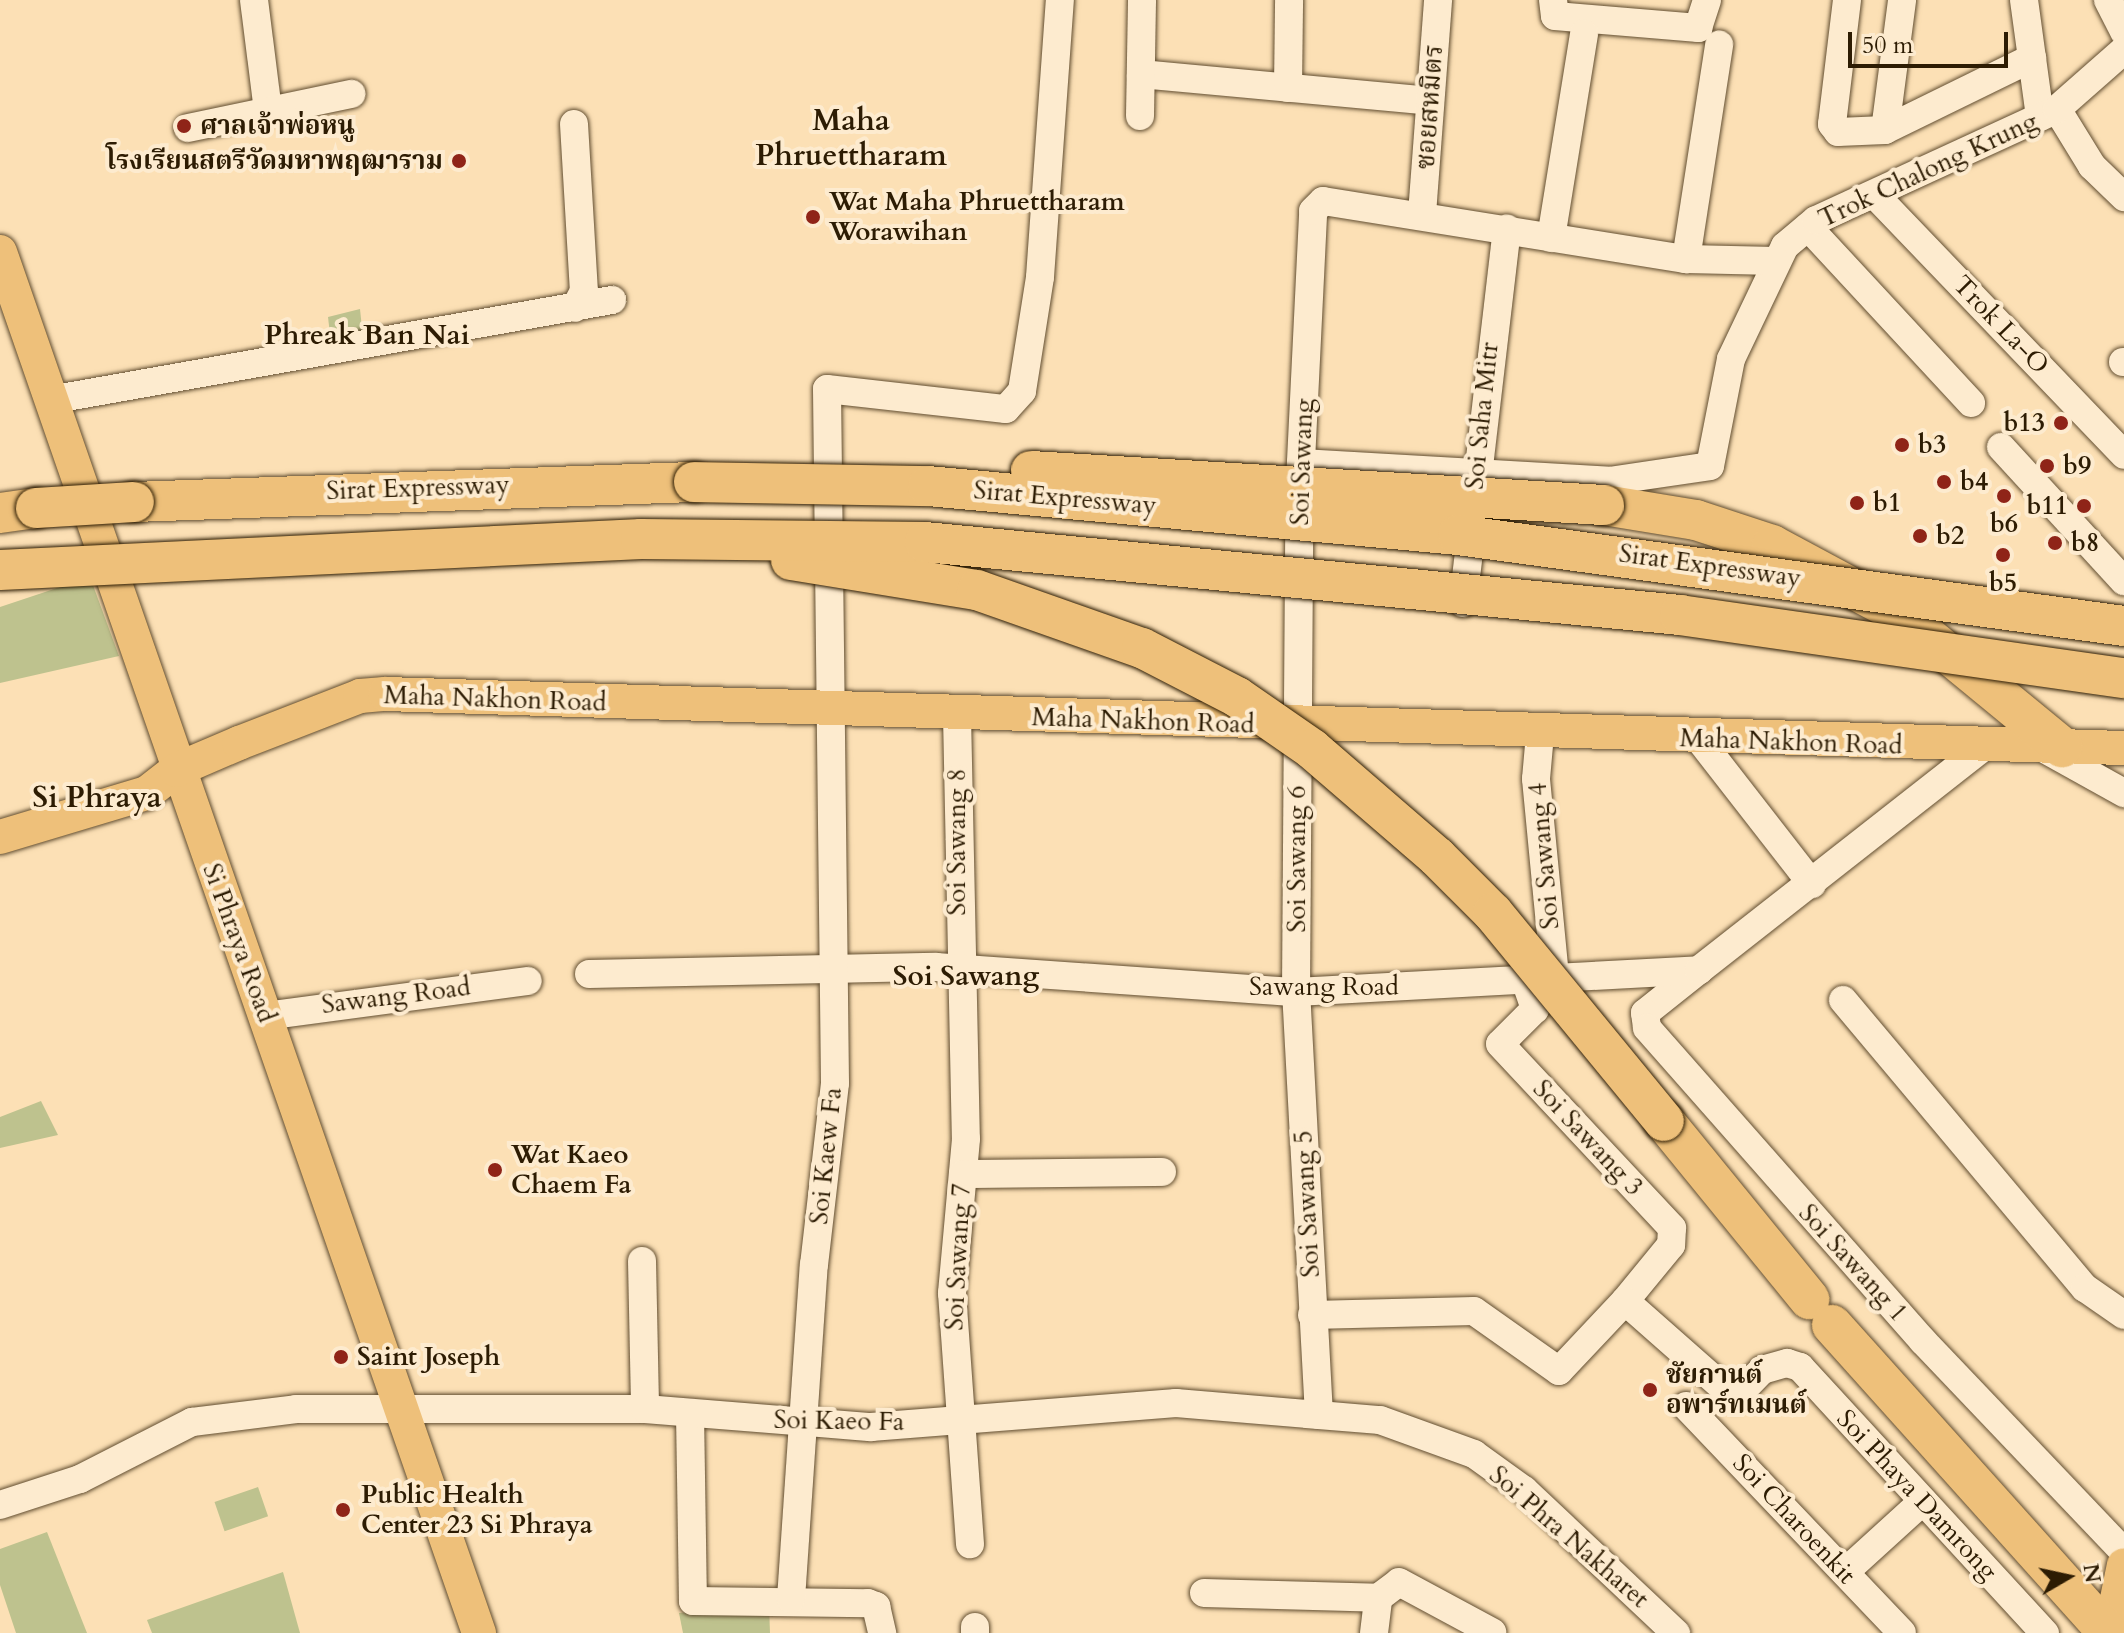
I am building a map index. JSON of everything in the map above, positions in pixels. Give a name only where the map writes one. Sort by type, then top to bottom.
[{"type":"highway","points":[[928,486],[1038,470],[1604,505],[1696,520],[1772,545],[1900,614],[2053,748]]},
{"type":"highway","name":"Sirat Expressway","points":[[12,510],[450,486],[928,486],[1677,560],[2124,626]]},
{"type":"highway","name":"Sirat Expressway","points":[[0,570],[641,539],[809,538],[1081,553],[1680,615],[2124,678]]},
{"type":"highway","points":[[641,539],[977,590],[1142,648],[1237,697],[1312,749],[1437,857],[1493,913],[1820,1312],[2109,1633]]},
{"type":"highway","points":[[1900,614],[2124,644]]},
{"type":"main road","name":"Si Phraya Road","points":[[0,252],[176,770],[406,1412],[479,1633]]},
{"type":"main road","name":"Maha Nakhon Road","points":[[176,770],[360,696],[1982,748],[2124,748]]},
{"type":"main road","points":[[0,815],[176,770]]},
{"type":"main road","points":[[0,837],[147,793],[176,770]]},
{"type":"main road","points":[[2109,1633],[2124,1565]]},
{"type":"street","points":[[254,0],[268,111]]},
{"type":"street","name":"Soi Kaew Fa","points":[[791,1599],[806,1423],[814,1265],[835,1083],[827,389],[1006,409],[1022,391],[1040,277],[1060,0]]},
{"type":"street","points":[[1140,116],[1142,0]]},
{"type":"street","points":[[1288,88],[1289,0]]},
{"type":"street","name":"ซอยสหมิตร","points":[[1422,214],[1438,0]]},
{"type":"street","points":[[1553,0],[1555,16],[1698,28],[1707,0]]},
{"type":"street","points":[[1847,0],[1832,124],[1851,135],[1885,130],[2032,58]]},
{"type":"street","points":[[1885,130],[1902,0]]},
{"type":"street","points":[[2024,0],[2032,58],[2048,113],[2092,166],[2124,197]]},
{"type":"street","points":[[2108,0],[2124,32]]},
{"type":"street","points":[[1551,238],[1584,34]]},
{"type":"street","points":[[1686,259],[1719,45]]},
{"type":"street","name":"Trok Chalong Krung","points":[[1301,463],[1476,475],[1640,481],[1710,466],[1731,359],[1776,261],[1808,227],[2048,113],[2124,50]]},
{"type":"street","points":[[1141,74],[1430,101]]},
{"type":"street","points":[[188,128],[351,94]]},
{"type":"street","points":[[574,124],[584,291],[575,308]]},
{"type":"street","name":"Trok La-O","points":[[1875,195],[2124,455]]},
{"type":"street","name":"Soi Sawang","points":[[1298,726],[1301,463],[1313,211],[1323,201],[1422,214]]},
{"type":"street","points":[[1422,214],[1686,259],[1776,261]]},
{"type":"street","points":[[1808,227],[1971,403]]},
{"type":"street","name":"Soi Saha Mitr","points":[[1463,603],[1507,229]]},
{"type":"street","points":[[50,400],[612,300]]},
{"type":"street","points":[[2001,447],[2124,581]]},
{"type":"street","name":"Soi Sawang 8","points":[[957,715],[957,969]]},
{"type":"street","name":"Soi Sawang 6","points":[[1296,992],[1298,726]]},
{"type":"street","name":"Soi Sawang 4","points":[[1540,734],[1536,779],[1555,978]]},
{"type":"street","points":[[1699,739],[1812,884]]},
{"type":"street","points":[[1699,970],[1982,748]]},
{"type":"street","points":[[2053,748],[2124,793]]},
{"type":"street","name":"Sawang Road","points":[[589,974],[957,969],[1296,992],[1699,970]]},
{"type":"street","name":"Soi Sawang 7","points":[[957,969],[963,1174],[952,1293],[970,1544]]},
{"type":"street","name":"Soi Sawang 1","points":[[1699,970],[1645,1013],[1647,1028],[1923,1341],[2124,1552]]},
{"type":"street","name":"Soi Sawang 3","points":[[1525,980],[1535,1009],[1500,1044],[1672,1228],[1671,1245],[1625,1301]]},
{"type":"street","name":"Sawang Road","points":[[265,1016],[528,981]]},
{"type":"street","name":"Soi Sawang 5","points":[[1296,992],[1319,1415]]},
{"type":"street","points":[[1843,1000],[2085,1288],[2124,1315]]},
{"type":"street","points":[[963,1174],[1162,1172]]},
{"type":"street","points":[[642,1261],[645,1409]]},
{"type":"street","points":[[1312,1315],[1474,1311],[1559,1371],[1625,1301]]},
{"type":"street","name":"Soi Phaya Damrong","points":[[1625,1301],[1735,1398],[1762,1370],[1787,1363],[1800,1367],[2045,1633]]},
{"type":"street","name":"Soi Kaeo Fa","points":[[0,1505],[80,1479],[192,1422],[296,1409],[406,1412],[645,1409],[871,1427],[1132,1402],[1319,1415]]},
{"type":"street","name":"Soi Charoenkit","points":[[1686,1406],[1902,1633]]},
{"type":"street","points":[[690,1413],[693,1601],[791,1599],[868,1603],[876,1606],[882,1633]]},
{"type":"street","name":"Soi Phra Nakharet","points":[[1319,1415],[1410,1427],[1474,1454],[1536,1500],[1676,1633]]},
{"type":"street","points":[[1845,1572],[1922,1502]]},
{"type":"street","points":[[1374,1633],[1378,1598],[1390,1582],[1409,1582],[1492,1632]]},
{"type":"street","points":[[1204,1593],[1378,1598]]},
{"type":"green space","points":[[360,309],[363,338],[331,343],[328,317]]},
{"type":"green space","points":[[90,577],[119,656],[0,683],[0,607]]},
{"type":"green space","points":[[41,1101],[58,1135],[0,1148],[0,1117]]},
{"type":"green space","points":[[258,1487],[268,1516],[225,1531],[215,1502]]},
{"type":"green space","points":[[47,1532],[87,1633],[16,1633],[0,1585],[0,1549]]},
{"type":"green space","points":[[283,1572],[300,1633],[152,1633],[147,1620]]},
{"type":"green space","points":[[769,1605],[770,1633],[683,1633],[679,1613]]},
{"type":"place","name":"ศาลเจ้าพ่อหนู","points":[[184,126]]},
{"type":"place","name":"โรงเรียนสตรีวัดมหาพฤฒาราม","points":[[459,161]]},
{"type":"place","name":"Wat Maha Phruettharam Worawihan","points":[[813,217]]},
{"type":"place","name":"b13","points":[[2061,423]]},
{"type":"place","name":"b3","points":[[1902,445]]},
{"type":"place","name":"b9","points":[[2047,466]]},
{"type":"place","name":"b4","points":[[1944,482]]},
{"type":"place","name":"b6","points":[[2004,496]]},
{"type":"place","name":"b1","points":[[1857,503]]},
{"type":"place","name":"b11","points":[[2084,506]]},
{"type":"place","name":"b2","points":[[1920,536]]},
{"type":"place","name":"b8","points":[[2055,543]]},
{"type":"place","name":"b5","points":[[2003,555]]},
{"type":"place","name":"Wat Kaeo Chaem Fa","points":[[495,1170]]},
{"type":"place","name":"Saint Joseph","points":[[341,1357]]},
{"type":"place","name":"ชัยกานต์ อพาร์ทเมนต์","points":[[1650,1390]]},
{"type":"place","name":"Public Health Center 23 Si Phraya","points":[[343,1510]]},
{"type":"district","name":"Maha Phruettharam","points":[[851,138]]},
{"type":"district","name":"Phreak Ban Nai","points":[[367,335]]},
{"type":"district","name":"Si Phraya","points":[[97,798]]},
{"type":"district","name":"Soi Sawang","points":[[966,976]]}]
